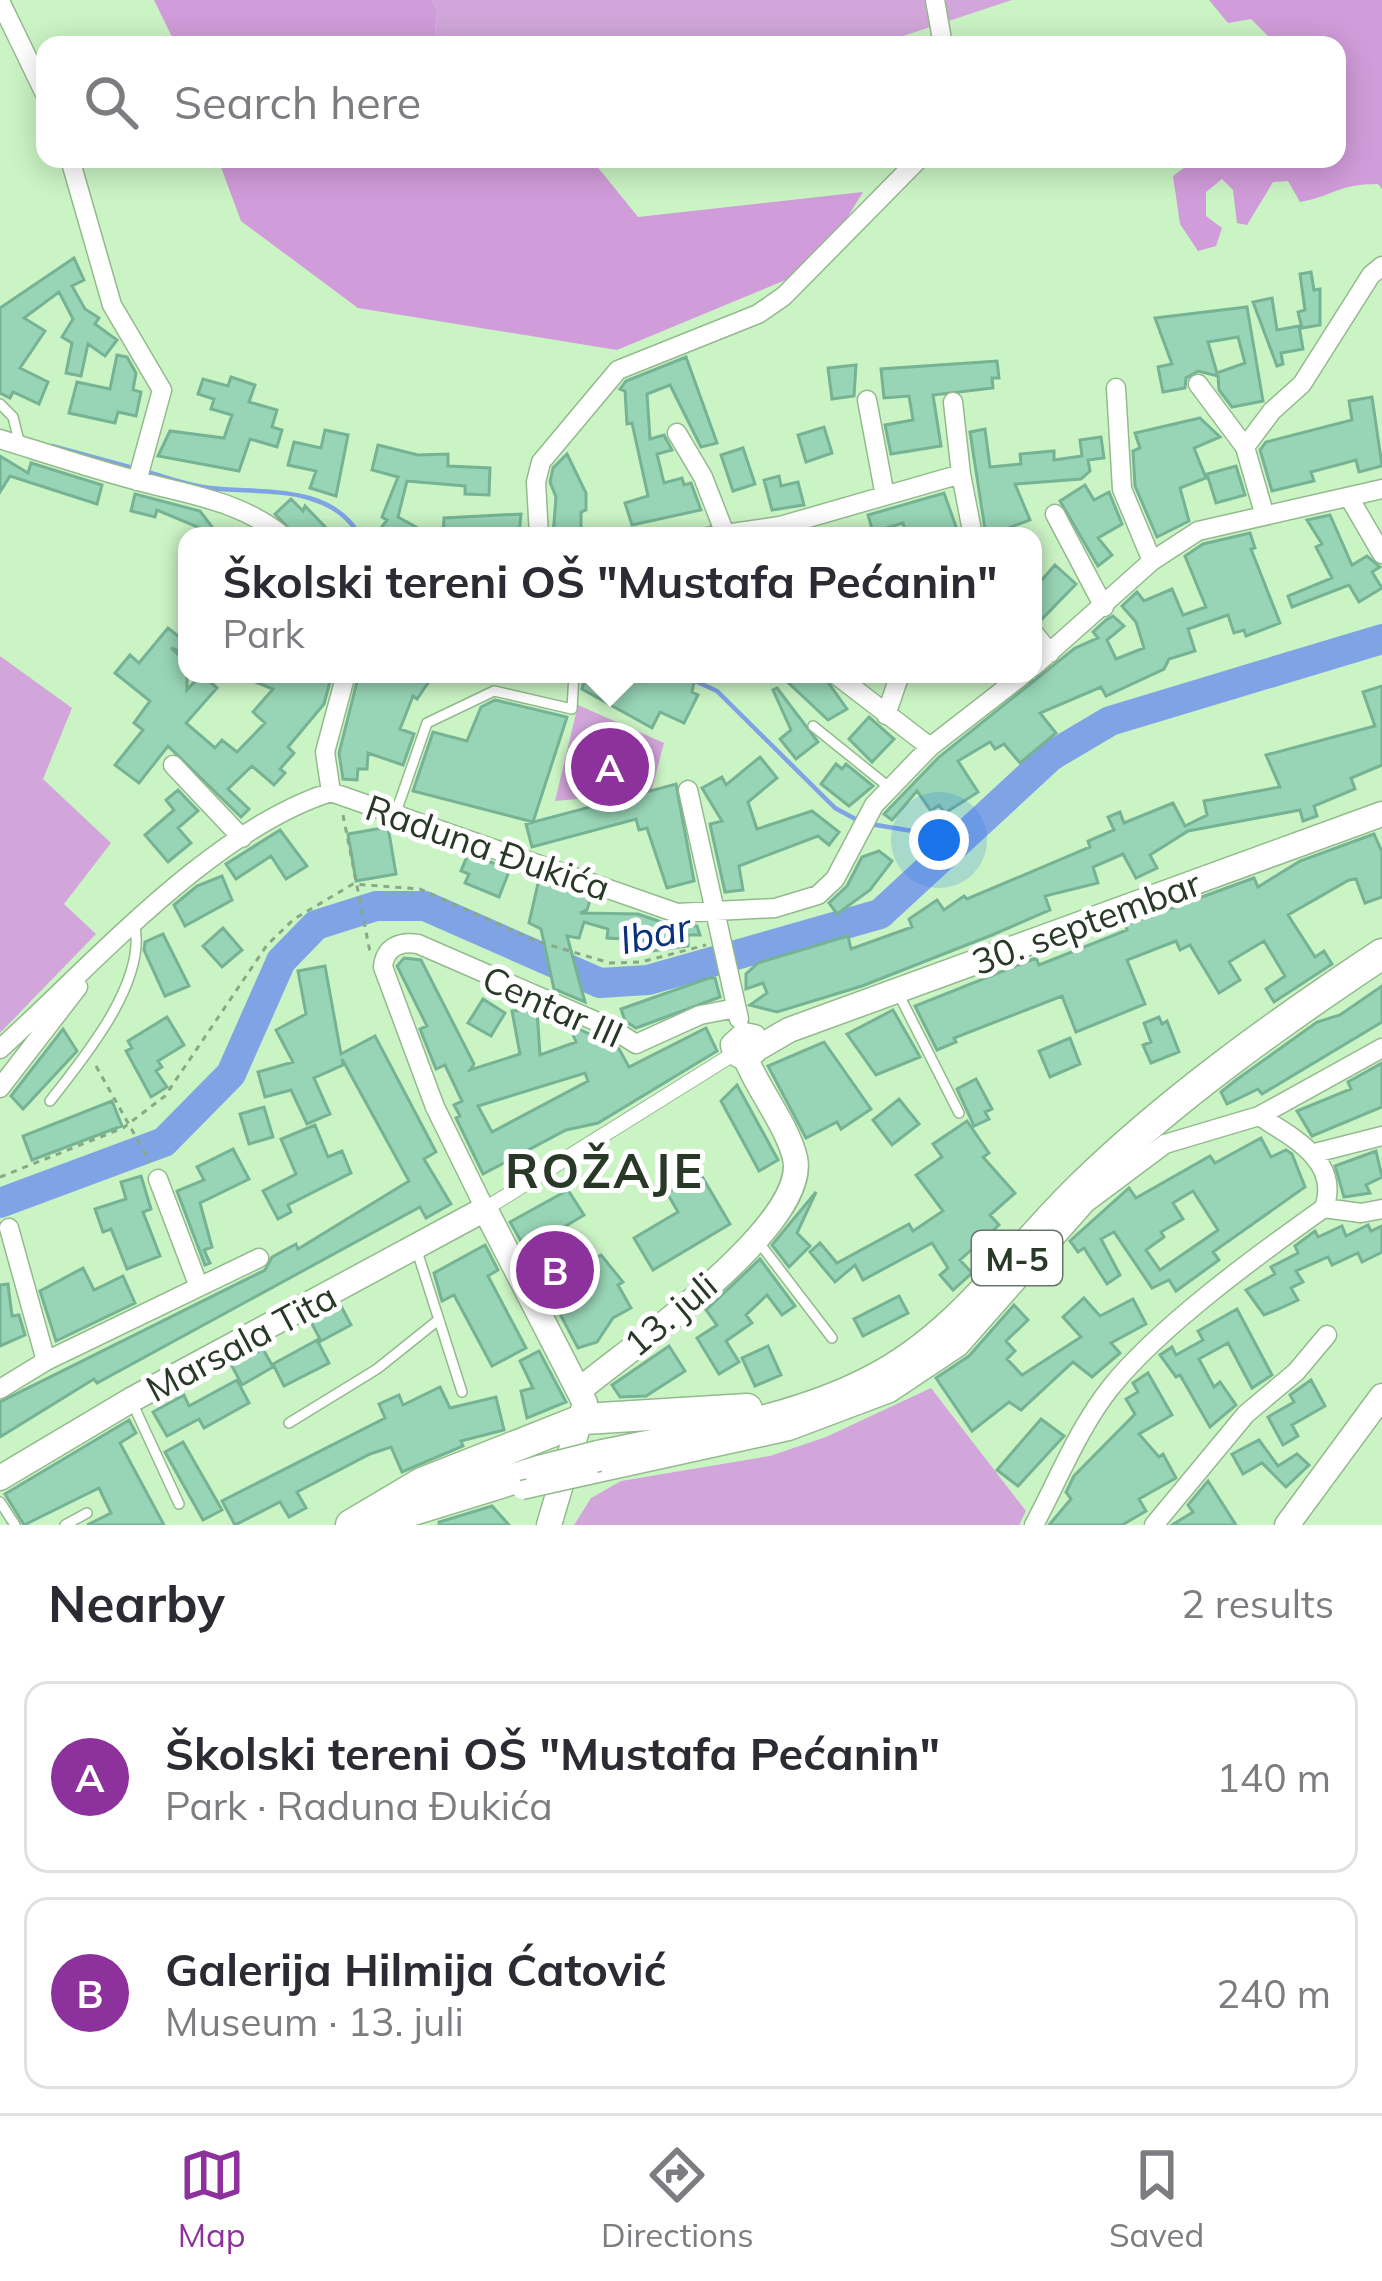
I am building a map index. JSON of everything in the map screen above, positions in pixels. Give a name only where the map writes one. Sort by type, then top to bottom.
[{"type":"main road","name":"M-5","points":[[370,1525],[801,1410],[873,1380],[935,1340],[1094,1175],[1209,1081],[1382,954]]},
{"type":"main road","points":[[352,1525],[375,1506],[583,1404],[801,1410]]},
{"type":"street","points":[[935,0],[942,36]]},
{"type":"street","points":[[0,2],[36,76]]},
{"type":"street","points":[[73,168],[112,305],[160,381],[161,400],[137,472]]},
{"type":"street","points":[[538,527],[536,482],[541,462],[617,370],[771,305],[800,284],[910,168]]},
{"type":"street","points":[[1245,447],[1272,411],[1302,385],[1360,291],[1382,266]]},
{"type":"street","points":[[1198,384],[1245,447],[1264,513]]},
{"type":"street","points":[[1115,388],[1122,488],[1151,561]]},
{"type":"street","points":[[867,400],[885,496]]},
{"type":"street","points":[[953,402],[971,527]]},
{"type":"street","points":[[677,433],[704,477],[716,527]]},
{"type":"street","points":[[10,442],[137,472],[212,497],[272,527]]},
{"type":"street","points":[[793,527],[961,474]]},
{"type":"street","points":[[1042,659],[1151,561],[1198,531],[1382,490]]},
{"type":"street","points":[[1350,499],[1382,554]]},
{"type":"street","points":[[1054,514],[1104,607]]},
{"type":"street","points":[[1042,643],[1050,652]]},
{"type":"street","points":[[0,1049],[134,923],[242,838],[300,802],[336,793],[325,752],[344,683]]},
{"type":"street","points":[[846,683],[930,747]]},
{"type":"street","points":[[886,715],[897,683]]},
{"type":"street","name":"Raduna Ðukića","points":[[336,793],[677,913],[716,921],[818,895],[835,879],[863,823],[890,788],[930,747],[1012,683]]},
{"type":"street","points":[[173,765],[242,838]]},
{"type":"street","points":[[549,1525],[583,1404],[485,1209],[746,1046],[688,790]]},
{"type":"street","name":"30. septembar","points":[[746,1046],[1382,814]]},
{"type":"street","name":"Centar III","points":[[485,1209],[435,1107],[383,967],[384,957],[398,944],[418,944],[636,1044],[700,1015],[736,1008]]},
{"type":"street","points":[[0,1088],[60,1016],[86,972]]},
{"type":"street","name":"13. juli","points":[[583,1404],[757,1240],[786,1204],[795,1158],[746,1046]]},
{"type":"street","points":[[594,1466],[789,1431],[890,1393],[959,1347],[1086,1203],[1166,1144],[1259,1116],[1382,1048]]},
{"type":"street","points":[[1259,1116],[1316,1153],[1328,1186],[1324,1208]]},
{"type":"street","points":[[1316,1153],[1382,1136]]},
{"type":"street","points":[[158,1179],[200,1287]]},
{"type":"street","points":[[1034,1525],[1092,1416],[1126,1370],[1256,1257],[1324,1208],[1361,1213],[1382,1208]]},
{"type":"street","name":"Marsala Tita","points":[[0,1478],[130,1400],[485,1209]]},
{"type":"street","points":[[9,1228],[46,1361]]},
{"type":"street","points":[[0,1389],[46,1361],[259,1258]]},
{"type":"street","points":[[1154,1525],[1246,1414],[1296,1372],[1327,1335]]},
{"type":"street","points":[[1287,1525],[1382,1396]]},
{"type":"street","points":[[422,1525],[530,1481]]},
{"type":"lane","points":[[0,404],[14,417],[10,442]]},
{"type":"lane","points":[[394,814],[428,723],[494,691],[572,709],[573,683]]},
{"type":"lane","points":[[813,726],[890,788]]},
{"type":"lane","points":[[50,1101],[85,1058],[129,977],[136,953],[134,923]]},
{"type":"lane","points":[[897,992],[959,1113]]},
{"type":"lane","points":[[757,1240],[832,1337]]},
{"type":"lane","points":[[416,1246],[462,1392]]},
{"type":"lane","points":[[289,1423],[376,1369],[437,1322]]},
{"type":"lane","points":[[130,1400],[178,1504]]},
{"type":"lane","points":[[0,1502],[15,1525]]},
{"type":"lane","points":[[65,1525],[87,1514]]},
{"type":"path","points":[[336,793],[364,934]]},
{"type":"path","points":[[0,1177],[130,1120],[165,1096],[191,1065],[267,945],[295,919],[353,884],[420,889],[536,941],[610,963],[641,962],[711,944],[707,930],[716,921]]},
{"type":"path","points":[[85,1058],[100,1069],[158,1179]]},
{"type":"shaded area","points":[[154,0],[431,0],[437,9],[435,36],[172,36]]},
{"type":"shaded area","points":[[431,0],[1012,0],[903,36],[435,36],[437,9]]},
{"type":"shaded area","points":[[1209,0],[1382,0],[1382,189],[1378,184],[1353,186],[1300,202],[1288,181],[1273,182],[1247,225],[1237,223],[1233,190],[1222,179],[1206,192],[1206,216],[1222,228],[1216,246],[1198,251],[1180,224],[1173,176],[1184,168],[1346,168],[1346,36],[1268,36],[1251,19],[1228,23]]},
{"type":"shaded area","points":[[221,168],[598,168],[638,217],[863,192],[817,267],[617,350],[358,308],[241,221]]},
{"type":"shaded area","points":[[0,656],[72,708],[43,779],[111,843],[64,904],[96,934],[0,1033]]},
{"type":"shaded area","points":[[578,705],[664,743],[651,792],[555,801]]},
{"type":"shaded area","points":[[931,1388],[1026,1511],[1019,1525],[574,1525],[591,1498],[621,1481],[770,1456],[826,1437]]},
{"type":"building","points":[[74,258],[84,280],[72,286],[85,309],[99,318],[95,324],[117,340],[105,356],[88,344],[81,376],[66,373],[72,343],[62,337],[73,319],[59,292],[24,318],[45,331],[20,368],[48,382],[39,404],[13,392],[10,398],[0,393],[0,308]]},
{"type":"building","points":[[1311,272],[1314,290],[1320,289],[1320,325],[1302,328],[1298,312],[1305,310],[1300,274]]},
{"type":"building","points":[[1272,298],[1277,330],[1299,326],[1303,349],[1281,353],[1283,364],[1277,366],[1253,302]]},
{"type":"building","points":[[1247,307],[1263,401],[1232,407],[1219,390],[1218,376],[1198,371],[1186,378],[1185,388],[1163,392],[1158,367],[1172,364],[1155,318]],"holes":[[[1238,337],[1245,363],[1217,373],[1208,342]]]},
{"type":"building","points":[[117,355],[127,357],[136,373],[133,390],[141,392],[136,416],[118,412],[115,423],[69,413],[77,382],[110,389]]},
{"type":"building","points":[[686,357],[717,443],[701,447],[670,385],[647,394],[650,439],[664,435],[672,450],[657,454],[664,483],[682,478],[684,485],[691,483],[701,510],[632,525],[625,503],[648,496],[632,423],[627,424],[625,391],[620,389],[626,381]]},
{"type":"building","points":[[997,361],[999,378],[992,378],[993,388],[933,395],[941,446],[891,454],[885,425],[913,420],[909,396],[884,398],[881,369]]},
{"type":"building","points":[[856,365],[854,396],[832,399],[828,368]]},
{"type":"building","points":[[231,377],[255,385],[249,402],[277,410],[272,427],[282,430],[277,447],[250,439],[239,471],[158,456],[170,431],[224,438],[232,415],[211,409],[214,399],[198,394],[203,379],[228,386]]},
{"type":"building","points":[[1372,397],[1382,466],[1359,472],[1356,460],[1311,472],[1314,481],[1272,491],[1260,450],[1266,442],[1352,420],[1349,401]]},
{"type":"building","points":[[1200,418],[1220,437],[1194,448],[1206,478],[1180,488],[1189,521],[1157,537],[1135,486],[1133,451],[1140,448],[1135,433]]},
{"type":"building","points":[[824,427],[832,453],[806,462],[798,435]]},
{"type":"building","points":[[985,429],[990,467],[1021,464],[1020,454],[1054,451],[1054,460],[1082,456],[1080,440],[1101,437],[1104,458],[1088,460],[1090,471],[1081,479],[1015,484],[1030,520],[1011,527],[985,527],[970,432]]},
{"type":"building","points":[[325,430],[348,435],[336,496],[310,488],[316,471],[288,465],[294,442],[321,448]]},
{"type":"building","points":[[378,445],[418,455],[448,454],[448,466],[490,468],[489,495],[465,494],[465,486],[407,481],[398,517],[416,527],[382,527],[398,477],[372,470]]},
{"type":"building","points":[[743,448],[755,484],[733,491],[721,455]]},
{"type":"building","points":[[567,454],[586,493],[581,527],[554,527],[553,468]]},
{"type":"building","points":[[0,456],[28,473],[31,463],[102,485],[97,504],[10,476],[0,492]]},
{"type":"building","points":[[1236,466],[1245,495],[1216,503],[1207,474]]},
{"type":"building","points":[[779,476],[781,486],[798,482],[804,505],[772,510],[764,480]]},
{"type":"building","points":[[1085,485],[1094,500],[1109,492],[1122,524],[1098,538],[1112,555],[1098,566],[1060,501]]},
{"type":"building","points":[[944,493],[956,527],[904,527],[903,523],[872,527],[868,515]]},
{"type":"building","points":[[135,494],[200,511],[212,527],[198,527],[157,510],[155,517],[131,511]]},
{"type":"building","points":[[291,499],[325,527],[287,527],[275,514]]},
{"type":"building","points":[[521,514],[520,527],[444,527],[444,518]]},
{"type":"building","points":[[1330,515],[1352,565],[1367,556],[1380,567],[1372,572],[1382,588],[1359,602],[1349,585],[1292,607],[1288,596],[1332,578],[1316,547],[1322,544],[1307,520]]},
{"type":"building","points":[[1250,533],[1255,548],[1251,549],[1280,623],[1246,636],[1244,630],[1234,633],[1228,615],[1188,629],[1195,651],[1169,659],[1164,669],[1106,696],[1101,687],[1040,713],[1056,733],[1020,763],[1004,744],[995,749],[990,742],[958,761],[978,792],[945,813],[939,805],[931,811],[917,791],[892,820],[884,814],[939,757],[1031,683],[1042,683],[1042,674],[1075,648],[1098,638],[1093,632],[1106,620],[1113,616],[1124,626],[1107,640],[1116,659],[1144,648],[1136,622],[1122,606],[1137,592],[1144,601],[1172,589],[1183,615],[1206,607],[1185,556],[1203,544]]},
{"type":"building","points":[[1055,565],[1076,584],[1042,619],[1042,580]]},
{"type":"building","points":[[168,628],[178,636],[178,651],[171,648],[178,654],[178,683],[187,683],[187,690],[193,683],[211,683],[217,688],[186,723],[215,748],[222,740],[237,752],[265,723],[253,712],[273,689],[258,683],[330,683],[324,704],[288,747],[294,753],[274,785],[252,766],[228,789],[249,809],[241,817],[168,746],[139,783],[115,765],[143,730],[134,723],[150,701],[115,673],[130,655],[139,663]]},
{"type":"building","points":[[357,683],[428,683],[417,699],[413,696],[400,729],[414,734],[403,765],[368,753],[367,769],[358,769],[357,780],[343,779],[339,753]]},
{"type":"building","points":[[584,683],[694,683],[692,692],[698,695],[684,723],[660,712],[652,728],[582,689]]},
{"type":"building","points":[[789,683],[828,683],[847,709],[828,720]]},
{"type":"building","points":[[1382,686],[1382,765],[1351,778],[1355,789],[1314,806],[1317,816],[1303,821],[1300,810],[1188,831],[1150,855],[1157,868],[1136,878],[1123,854],[1093,867],[1098,883],[1045,896],[1050,910],[992,935],[862,986],[777,1012],[750,1005],[767,993],[763,983],[746,989],[746,974],[758,963],[848,936],[851,949],[912,927],[909,919],[937,900],[944,910],[964,896],[967,899],[1090,847],[1088,841],[1114,830],[1108,817],[1120,812],[1124,823],[1173,803],[1185,826],[1207,815],[1204,801],[1280,787],[1266,755],[1375,726],[1363,692]]},
{"type":"building","points":[[777,688],[818,742],[796,759],[780,739],[791,730],[773,690]]},
{"type":"building","points":[[495,700],[567,717],[533,822],[413,791],[433,732],[467,741],[481,707]]},
{"type":"building","points":[[869,717],[894,739],[872,762],[849,739]]},
{"type":"building","points":[[760,757],[777,778],[748,802],[757,829],[812,811],[839,832],[829,845],[818,836],[739,866],[743,890],[725,892],[710,824],[722,821],[702,788],[722,777],[726,785]]},
{"type":"building","points":[[836,764],[842,769],[846,764],[873,786],[849,806],[821,784]]},
{"type":"building","points":[[676,784],[694,881],[667,888],[647,828],[639,830],[636,819],[532,847],[526,824]]},
{"type":"building","points":[[178,790],[198,811],[178,828],[191,843],[168,862],[145,835],[174,810],[166,800]]},
{"type":"building","points":[[388,827],[396,874],[356,881],[348,834]]},
{"type":"building","points":[[280,830],[307,866],[286,879],[271,856],[236,879],[226,864]]},
{"type":"building","points":[[1374,834],[1382,852],[1382,897],[1365,903],[1356,879],[1349,880],[1288,915],[1315,957],[1324,951],[1332,964],[1274,1002],[1266,989],[1285,976],[1264,941],[1229,962],[1240,980],[1219,993],[1190,945],[1180,950],[1176,941],[1127,960],[1145,1004],[1076,1032],[1062,996],[954,1038],[956,1042],[937,1050],[915,1006],[1036,958],[1039,965],[1127,930],[1125,925],[1254,878],[1258,887],[1300,861]]},
{"type":"building","points":[[879,851],[892,861],[870,890],[837,914],[829,903],[847,886],[862,857]]},
{"type":"building","points":[[468,854],[510,869],[499,897],[465,883],[469,874],[461,871]]},
{"type":"building","points":[[222,876],[232,900],[185,926],[174,905],[197,886]]},
{"type":"building","points":[[539,879],[591,897],[587,910],[580,913],[638,914],[673,926],[697,926],[700,935],[688,935],[688,946],[644,952],[644,940],[607,938],[608,929],[584,922],[579,938],[567,936],[585,1002],[554,989],[541,929],[529,923]]},
{"type":"building","points":[[223,928],[242,950],[222,967],[203,946]]},
{"type":"building","points":[[163,934],[189,986],[165,996],[144,950],[145,942]]},
{"type":"building","points":[[404,958],[421,960],[474,1064],[470,1070],[520,1054],[512,1011],[537,1010],[540,1055],[576,1042],[569,1024],[619,1049],[629,1067],[706,1028],[717,1051],[598,1123],[566,1130],[483,1174],[456,1118],[460,1116],[454,1105],[462,1101],[445,1065],[436,1069],[420,1029],[427,1026],[397,966]],"holes":[[[585,1073],[588,1081],[492,1132],[478,1106]]]},
{"type":"building","points":[[325,966],[341,1054],[375,1036],[436,1152],[424,1159],[451,1204],[426,1218],[420,1207],[97,1383],[94,1379],[0,1437],[0,1402],[265,1270],[272,1257],[296,1244],[298,1249],[409,1181],[342,1059],[343,1065],[314,1078],[330,1114],[307,1124],[291,1090],[265,1097],[258,1072],[293,1062],[276,1030],[306,1014],[298,971]]},
{"type":"building","points":[[715,978],[720,997],[636,1028],[625,1021],[621,1009]]},
{"type":"building","points":[[1382,986],[1382,1022],[1262,1094],[1258,1089],[1227,1104],[1221,1092],[1236,1080],[1317,1022],[1340,1015]]},
{"type":"building","points":[[483,999],[505,1013],[491,1036],[468,1023]]},
{"type":"building","points":[[893,1010],[920,1057],[876,1075],[847,1034]]},
{"type":"building","points":[[167,1017],[184,1045],[158,1061],[162,1067],[156,1071],[167,1087],[151,1097],[126,1051],[132,1048],[128,1041]]},
{"type":"building","points":[[1159,1017],[1162,1024],[1167,1021],[1179,1052],[1151,1063],[1143,1045],[1151,1042],[1144,1023]]},
{"type":"building","points":[[63,1029],[77,1051],[23,1109],[11,1096]]},
{"type":"building","points":[[1070,1038],[1080,1064],[1050,1077],[1039,1051]]},
{"type":"building","points":[[824,1042],[871,1109],[841,1129],[837,1122],[806,1138],[768,1066]]},
{"type":"building","points":[[1382,1063],[1382,1107],[1312,1136],[1297,1111],[1351,1089],[1348,1082]]},
{"type":"building","points":[[976,1079],[992,1109],[985,1112],[989,1119],[974,1126],[957,1089]]},
{"type":"building","points":[[737,1085],[778,1160],[759,1171],[721,1101]]},
{"type":"building","points":[[899,1099],[919,1124],[892,1145],[873,1120]]},
{"type":"building","points":[[112,1101],[122,1126],[32,1160],[23,1136]]},
{"type":"building","points":[[264,1107],[273,1137],[249,1144],[240,1114]]},
{"type":"building","points":[[967,1121],[989,1153],[983,1157],[1015,1193],[990,1215],[999,1225],[960,1260],[972,1273],[953,1290],[940,1275],[948,1268],[932,1243],[863,1280],[855,1265],[835,1282],[810,1252],[820,1243],[837,1263],[909,1224],[913,1231],[943,1211],[916,1175],[942,1157],[933,1144]]},
{"type":"building","points":[[315,1125],[328,1157],[342,1151],[351,1173],[288,1205],[291,1212],[278,1219],[263,1191],[296,1174],[281,1139]]},
{"type":"building","points":[[1261,1138],[1271,1157],[1286,1150],[1292,1154],[1305,1187],[1213,1252],[1219,1260],[1176,1291],[1169,1280],[1152,1288],[1114,1232],[1101,1239],[1120,1275],[1107,1284],[1084,1248],[1078,1252],[1070,1241],[1129,1188],[1136,1198],[1210,1156],[1215,1163]],"holes":[[[1193,1191],[1218,1230],[1160,1270],[1146,1250],[1164,1237],[1161,1232],[1183,1219],[1173,1203]]]},
{"type":"building","points":[[233,1149],[249,1179],[200,1203],[212,1247],[204,1250],[210,1263],[205,1265],[177,1191],[204,1180],[197,1167]]},
{"type":"building","points":[[1376,1151],[1382,1177],[1366,1185],[1370,1193],[1344,1197],[1335,1166]]},
{"type":"building","points":[[700,1173],[730,1224],[653,1270],[634,1238],[678,1212],[667,1193]]},
{"type":"building","points":[[141,1176],[151,1209],[143,1212],[160,1256],[127,1269],[111,1229],[103,1232],[95,1209],[126,1199],[121,1182]]},
{"type":"building","points":[[568,1190],[584,1215],[526,1250],[510,1222]]},
{"type":"building","points":[[816,1192],[797,1233],[810,1246],[789,1267],[772,1245]]},
{"type":"building","points":[[1368,1225],[1371,1231],[1382,1226],[1382,1252],[1362,1262],[1358,1253],[1332,1265],[1328,1257],[1296,1271],[1303,1282],[1291,1288],[1298,1300],[1264,1315],[1246,1290],[1275,1274],[1271,1267],[1298,1253],[1295,1246],[1315,1231],[1318,1237],[1342,1226],[1346,1236]]},
{"type":"building","points":[[485,1245],[498,1270],[488,1276],[526,1348],[492,1366],[454,1295],[442,1301],[434,1273]]},
{"type":"building","points":[[601,1255],[623,1282],[618,1285],[631,1308],[613,1318],[597,1342],[578,1348],[543,1282]]},
{"type":"building","points":[[760,1259],[795,1306],[782,1315],[767,1295],[746,1315],[752,1323],[726,1341],[739,1362],[719,1374],[697,1338],[717,1325],[706,1310]]},
{"type":"building","points":[[83,1268],[94,1290],[123,1276],[135,1303],[56,1341],[40,1291]]},
{"type":"building","points":[[8,1284],[12,1316],[19,1315],[25,1335],[0,1346],[0,1285]]},
{"type":"building","points":[[899,1296],[908,1313],[863,1336],[854,1319]]},
{"type":"building","points":[[1084,1298],[1100,1316],[1133,1299],[1146,1324],[1111,1343],[1120,1353],[1092,1377],[1073,1362],[1021,1410],[1009,1402],[972,1431],[936,1378],[969,1356],[1014,1305],[1028,1320],[1006,1341],[1015,1351],[1007,1359],[1022,1375],[1081,1337],[1063,1317]]},
{"type":"building","points":[[341,1306],[351,1325],[321,1341],[311,1322]]},
{"type":"building","points":[[1237,1309],[1272,1375],[1252,1388],[1228,1343],[1199,1359],[1214,1387],[1220,1382],[1236,1405],[1210,1427],[1180,1375],[1176,1377],[1160,1355],[1172,1347],[1176,1355],[1203,1340],[1198,1331]]},
{"type":"building","points":[[317,1340],[329,1363],[284,1386],[273,1364]]},
{"type":"building","points":[[669,1346],[685,1371],[646,1396],[620,1397],[612,1385]]},
{"type":"building","points":[[768,1346],[781,1375],[755,1386],[742,1358]]},
{"type":"building","points":[[263,1349],[273,1367],[242,1385],[232,1366]]},
{"type":"building","points":[[539,1351],[566,1402],[527,1418],[521,1391],[533,1388],[520,1361]]},
{"type":"building","points":[[1148,1373],[1172,1415],[1139,1434],[1159,1457],[1163,1454],[1176,1478],[1139,1499],[1146,1511],[1122,1525],[1049,1525],[1071,1499],[1066,1492],[1074,1476],[1135,1414],[1126,1399],[1138,1392],[1133,1383]]},
{"type":"building","points":[[237,1380],[249,1403],[204,1428],[199,1419],[167,1436],[153,1412],[184,1395],[189,1406]]},
{"type":"building","points":[[1311,1380],[1325,1406],[1292,1425],[1298,1436],[1283,1445],[1268,1417],[1294,1402],[1290,1395]]},
{"type":"building","points":[[440,1387],[450,1408],[496,1397],[504,1430],[461,1441],[463,1446],[402,1472],[391,1447],[370,1454],[297,1492],[306,1508],[289,1517],[280,1502],[235,1525],[222,1501],[385,1418],[379,1404],[399,1395],[403,1405]]},
{"type":"building","points":[[1041,1419],[1064,1436],[1018,1486],[997,1470]]},
{"type":"building","points":[[129,1420],[136,1433],[120,1443],[164,1525],[87,1525],[111,1513],[99,1488],[24,1525],[5,1494]]},
{"type":"building","points":[[1259,1440],[1278,1466],[1297,1454],[1309,1465],[1286,1487],[1262,1463],[1243,1474],[1232,1454]]},
{"type":"building","points":[[183,1442],[222,1510],[203,1520],[165,1452]]},
{"type":"building","points":[[1208,1481],[1236,1525],[1172,1525],[1193,1512],[1188,1505]]},
{"type":"building","points":[[492,1506],[509,1525],[439,1525],[439,1522]]},
{"type":"waterway","points":[[52,446],[133,468]]},
{"type":"waterway","points":[[144,471],[202,487],[313,499],[331,507],[353,527]]},
{"type":"waterway","name":"Ibar","points":[[0,1203],[164,1142],[231,1074],[281,961],[316,925],[376,906],[425,906],[600,983],[648,980],[880,914],[1051,756],[1110,721],[1382,639]]},
{"type":"waterway","points":[[700,683],[717,691],[835,808],[859,821]]},
{"type":"waterway","points":[[870,824],[961,839]]},
{"type":"place","name":"Školski tereni OŠ \"Mustafa Pećanin\"","points":[[610,767]]},
{"type":"place","name":"Galerija Hilmija Ćatović","points":[[555,1270]]},
{"type":"district","name":"ROŽAJE","points":[[605,1170]]}]
